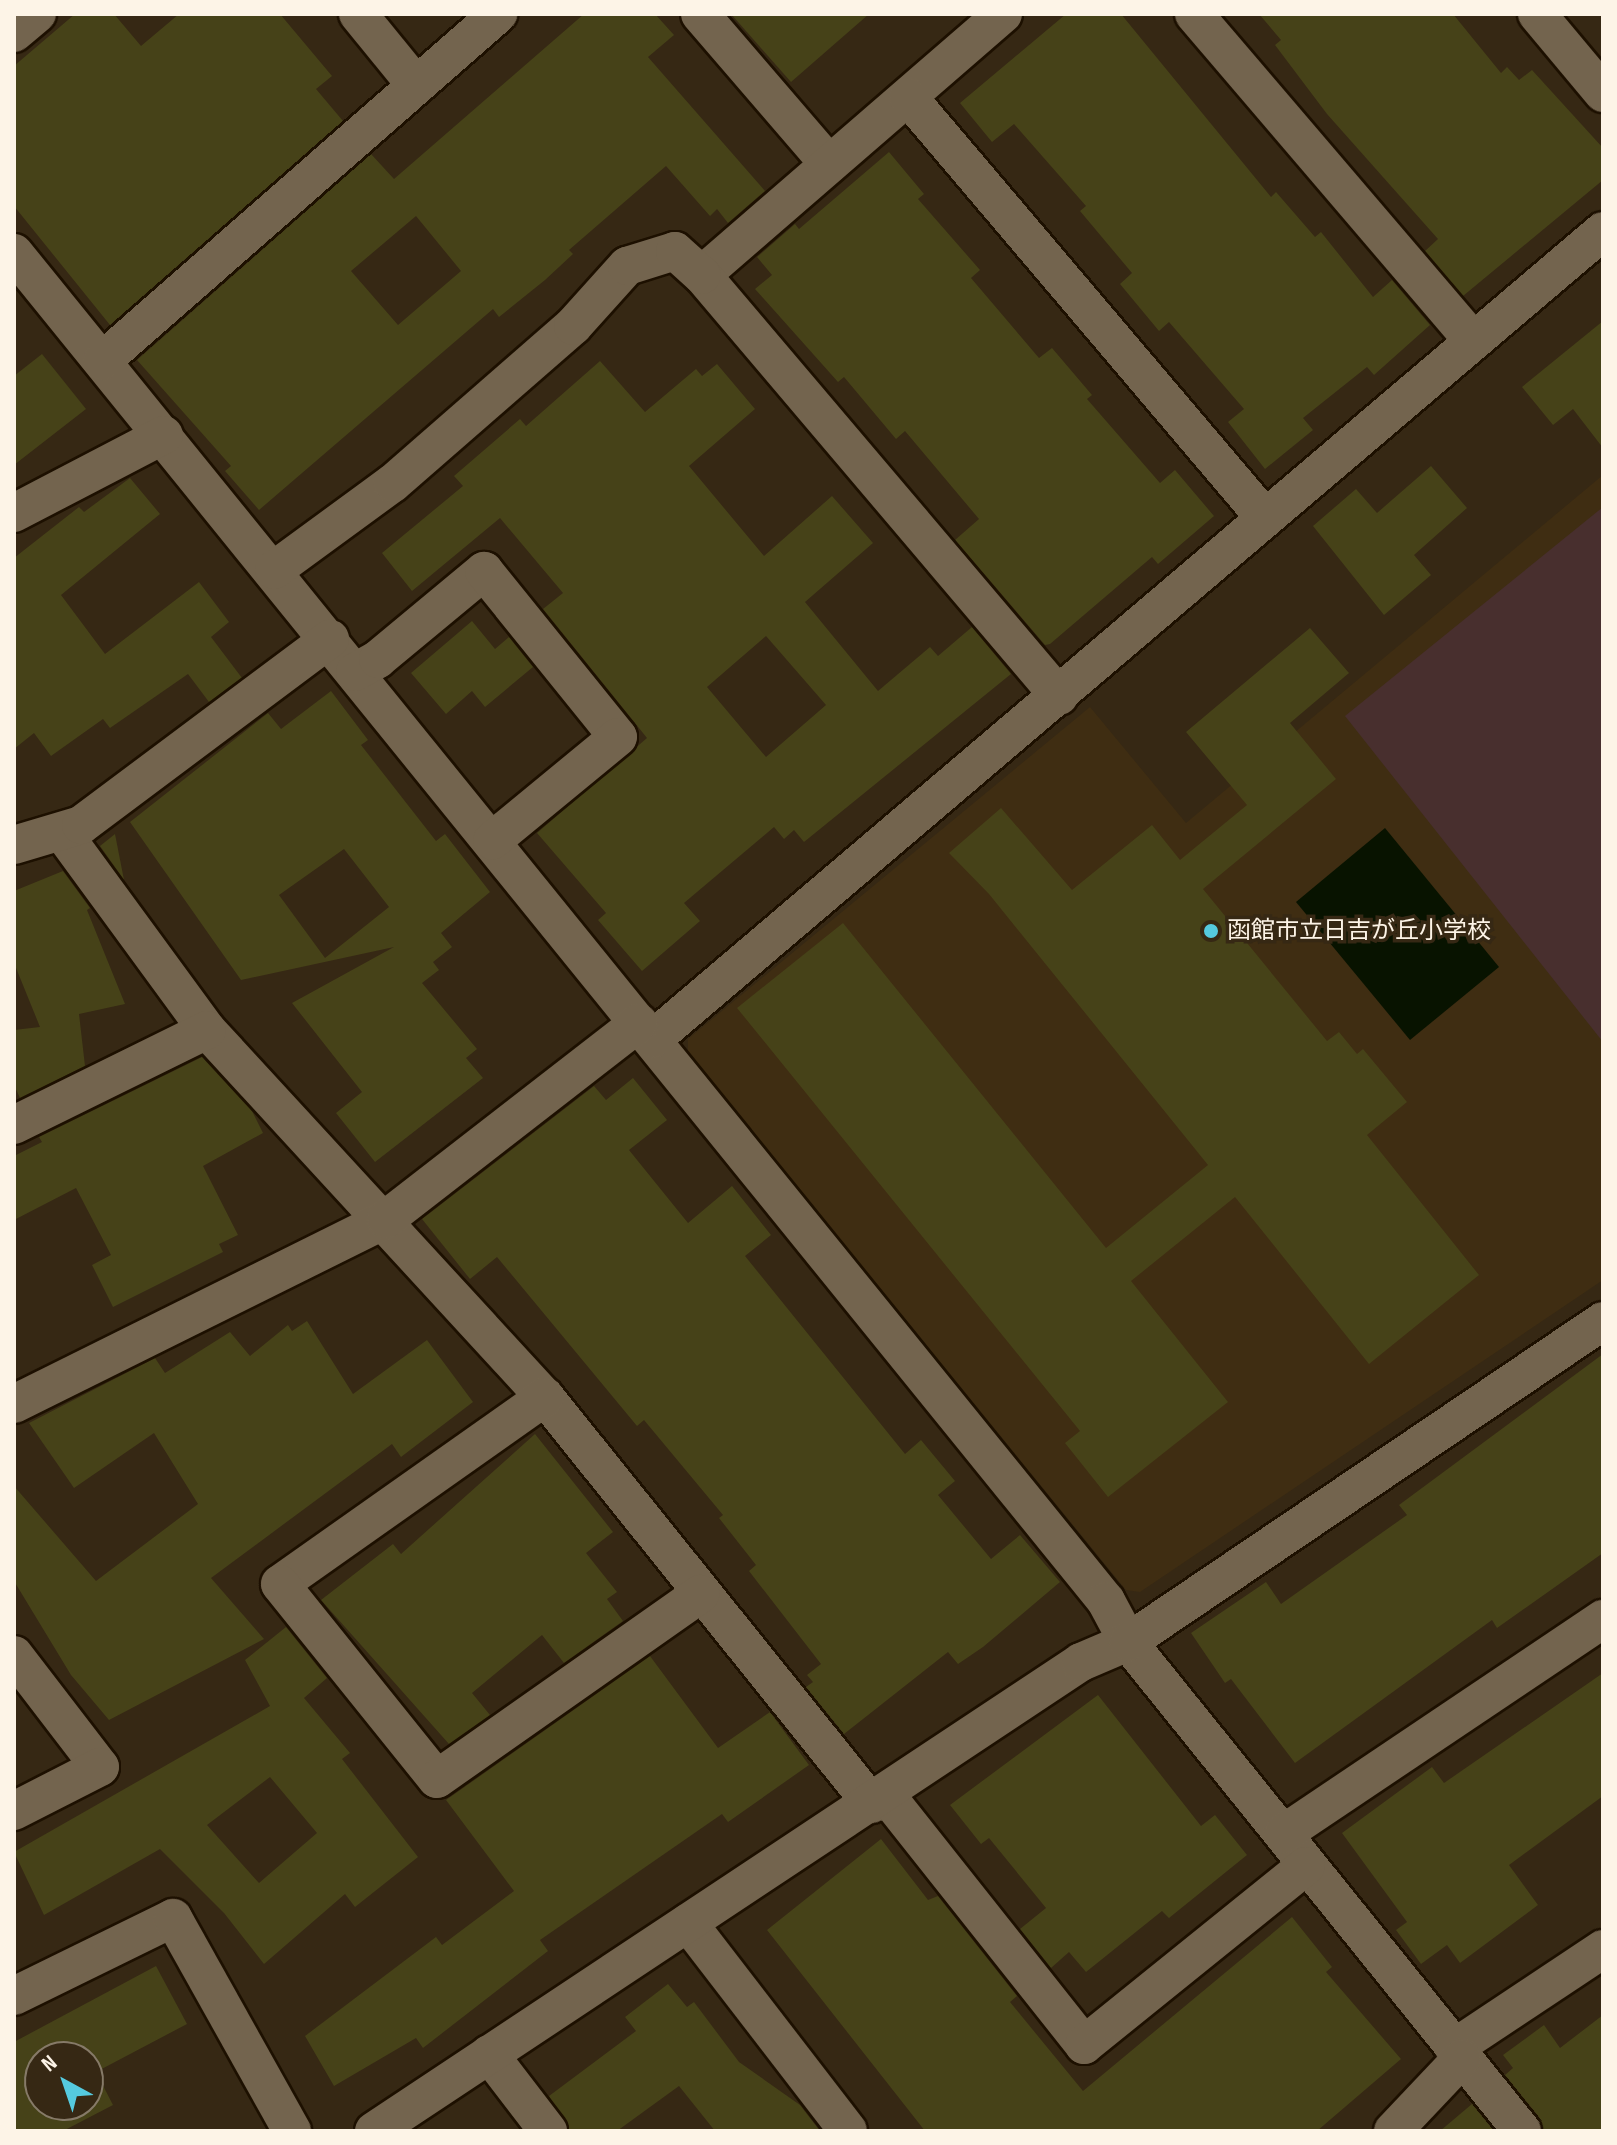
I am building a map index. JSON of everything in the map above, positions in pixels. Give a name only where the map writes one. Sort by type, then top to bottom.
[{"type":"street","points":[[14,33],[37,14]]},
{"type":"street","points":[[358,14],[416,85]]},
{"type":"street","points":[[102,361],[498,14]]},
{"type":"street","points":[[700,14],[829,164]]},
{"type":"street","points":[[702,275],[1003,14]]},
{"type":"street","points":[[1194,14],[1473,341]]},
{"type":"street","points":[[1537,14],[1603,93]]},
{"type":"street","points":[[908,97],[1265,518]]},
{"type":"street","points":[[14,1404],[386,1219],[646,1031],[1059,696],[1603,231]]},
{"type":"street","points":[[274,570],[393,483],[573,326],[627,266],[675,251],[702,275],[1059,696]]},
{"type":"street","points":[[14,253],[330,639],[1106,1601],[1128,1642],[1522,2131]]},
{"type":"street","points":[[14,513],[164,435]]},
{"type":"street","points":[[355,672],[378,659],[484,571],[618,737],[492,841]]},
{"type":"street","points":[[14,845],[81,825],[330,639]]},
{"type":"street","points":[[62,832],[207,1030],[386,1219],[545,1397],[700,1594],[879,1800],[1084,2045],[1306,1866]]},
{"type":"street","points":[[14,1125],[207,1030]]},
{"type":"street","points":[[374,2131],[879,1800],[1081,1662],[1128,1642],[1600,1328]]},
{"type":"street","points":[[545,1397],[280,1584],[437,1779],[700,1594]]},
{"type":"street","points":[[1283,1834],[1603,1619]]},
{"type":"street","points":[[14,1655],[100,1767],[14,1811]]},
{"type":"street","points":[[14,1996],[173,1918],[292,2131]]},
{"type":"street","points":[[688,1923],[848,2131]]},
{"type":"street","points":[[1393,2131],[1458,2053],[1603,1949]]},
{"type":"street","points":[[489,2054],[548,2131]]},
{"type":"shaded area","name":"函館市立日吉が丘小学校","points":[[1603,475],[1603,1280],[1140,1592],[1126,1590],[688,1053],[688,1039],[1090,707],[1186,823]]},
{"type":"shaded area","points":[[1603,507],[1603,1042],[1345,716]]},
{"type":"shaded area","points":[[1385,828],[1499,967],[1410,1040],[1296,902]]},
{"type":"building","points":[[75,14],[114,14],[141,46],[179,14],[280,14],[332,76],[316,89],[343,121],[110,325],[14,206],[14,66]]},
{"type":"building","points":[[584,14],[655,14],[674,35],[648,57],[765,191],[728,223],[717,209],[710,216],[666,166],[569,250],[573,254],[545,280],[499,317],[493,309],[259,510],[225,471],[231,466],[137,360],[371,154],[394,179]],"holes":[[[416,216],[461,271],[398,325],[351,271]]]},
{"type":"building","points":[[731,14],[869,14],[791,82]]},
{"type":"building","points":[[1066,14],[1121,14],[1271,197],[1276,192],[1315,237],[1321,232],[1373,297],[1392,280],[1430,325],[1374,375],[1367,367],[1303,418],[1313,430],[1265,469],[1228,422],[1244,409],[1169,322],[1159,331],[1120,284],[1132,273],[1080,211],[1086,206],[1014,124],[992,142],[960,103]]},
{"type":"building","points":[[1259,14],[1453,14],[1501,73],[1507,67],[1519,80],[1532,70],[1603,148],[1603,180],[1463,296],[1425,251],[1438,239],[1327,114],[1275,45],[1281,40]]},
{"type":"building","points":[[889,152],[924,194],[918,199],[980,270],[971,278],[1039,358],[1052,348],[1092,395],[1087,399],[1160,483],[1175,470],[1214,516],[1158,564],[1152,557],[1050,644],[1045,645],[955,540],[979,519],[905,431],[896,439],[844,377],[838,382],[755,289],[772,275],[757,257],[795,224],[799,229]]},
{"type":"building","points":[[1603,321],[1603,448],[1573,409],[1553,425],[1522,387]]},
{"type":"building","points":[[42,354],[86,409],[14,465],[14,376]]},
{"type":"building","points":[[600,361],[645,412],[696,369],[702,376],[717,364],[755,409],[689,466],[764,556],[832,496],[873,543],[805,602],[878,691],[930,647],[938,656],[972,627],[1011,674],[804,842],[794,830],[784,839],[774,827],[684,903],[700,921],[642,971],[598,920],[606,913],[537,833],[647,738],[543,609],[563,593],[500,518],[412,591],[382,553],[463,486],[454,476],[520,419],[526,426]],"holes":[[[766,636],[826,705],[766,757],[707,687]]]},
{"type":"building","points":[[1431,466],[1467,508],[1414,555],[1431,575],[1384,615],[1313,526],[1356,489],[1377,513]]},
{"type":"building","points":[[130,478],[160,514],[61,595],[105,654],[199,582],[229,622],[211,637],[242,678],[209,702],[188,674],[110,728],[103,719],[51,756],[34,733],[14,749],[14,558],[79,507],[84,512]]},
{"type":"building","points":[[472,621],[495,649],[509,637],[533,667],[485,707],[472,691],[446,714],[411,673]]},
{"type":"building","points":[[1310,628],[1349,673],[1290,723],[1336,779],[1203,889],[1327,1041],[1339,1032],[1357,1054],[1363,1049],[1407,1102],[1367,1135],[1479,1275],[1369,1364],[1235,1197],[1131,1281],[1228,1402],[1108,1497],[1065,1443],[1080,1431],[737,1008],[843,923],[1106,1248],[1208,1165],[989,894],[949,853],[1001,808],[1072,890],[1152,825],[1180,860],[1247,805],[1186,732]]},
{"type":"building","points":[[331,691],[368,740],[361,745],[436,841],[445,834],[490,892],[441,933],[452,947],[433,962],[439,970],[422,983],[477,1049],[466,1058],[483,1078],[375,1162],[336,1113],[362,1092],[292,1003],[394,947],[241,980],[130,822],[268,713],[281,729]],"holes":[[[344,849],[389,907],[325,958],[279,895]]]},
{"type":"building","points":[[115,834],[124,880],[100,846]]},
{"type":"building","points":[[63,871],[90,908],[87,910],[125,1004],[79,1014],[85,1066],[20,1098],[14,1085],[14,1030],[40,1027],[14,963],[14,891]]},
{"type":"building","points":[[202,1057],[252,1111],[263,1133],[203,1166],[238,1235],[219,1244],[223,1252],[113,1307],[92,1265],[111,1255],[76,1188],[14,1220],[14,1156],[42,1142],[39,1137]]},
{"type":"building","points":[[633,1078],[667,1120],[629,1150],[688,1223],[732,1186],[771,1235],[745,1256],[905,1454],[921,1440],[955,1481],[938,1495],[991,1559],[1020,1535],[1060,1582],[983,1647],[958,1664],[948,1652],[844,1734],[806,1687],[813,1682],[807,1675],[821,1664],[749,1571],[756,1565],[719,1518],[723,1515],[644,1420],[637,1426],[497,1257],[470,1279],[422,1219],[594,1086],[606,1100]]},
{"type":"building","points":[[307,1321],[353,1394],[427,1340],[473,1402],[401,1457],[392,1444],[211,1578],[264,1639],[109,1720],[71,1675],[14,1581],[14,1486],[96,1581],[198,1504],[154,1433],[74,1488],[29,1423],[155,1358],[165,1373],[230,1332],[250,1356],[288,1325],[292,1331]]},
{"type":"building","points":[[1603,1354],[1603,1553],[1497,1628],[1492,1620],[1295,1763],[1231,1679],[1225,1683],[1191,1633],[1266,1582],[1281,1604],[1407,1515],[1399,1505]]},
{"type":"building","points":[[535,1434],[613,1532],[586,1553],[617,1592],[607,1599],[623,1621],[564,1663],[542,1635],[472,1693],[490,1715],[449,1744],[321,1600],[393,1544],[401,1554]]},
{"type":"building","points":[[286,1627],[327,1678],[304,1698],[350,1753],[342,1759],[418,1857],[355,1907],[345,1894],[264,1964],[224,1913],[160,1849],[44,1915],[14,1852],[270,1706],[245,1660]],"holes":[[[270,1777],[317,1833],[259,1883],[207,1825]]]},
{"type":"building","points":[[650,1656],[718,1748],[770,1712],[809,1765],[728,1822],[722,1814],[540,1940],[548,1951],[423,2048],[416,2038],[334,2086],[305,2036],[436,1937],[442,1945],[514,1891],[446,1800]]},
{"type":"building","points":[[1603,1673],[1603,1796],[1509,1865],[1538,1905],[1460,1963],[1447,1945],[1421,1964],[1396,1930],[1407,1922],[1342,1833],[1432,1767],[1444,1783]]},
{"type":"building","points":[[1098,1695],[1201,1826],[1215,1815],[1247,1855],[1169,1918],[1162,1911],[1086,1972],[1069,1952],[1051,1968],[1020,1929],[1046,1908],[989,1838],[981,1844],[950,1805]]},
{"type":"building","points":[[881,1839],[928,1900],[938,1896],[1017,1996],[1010,2002],[1083,2091],[1292,1917],[1332,1967],[1326,1972],[1401,2059],[1317,2131],[925,2131],[767,1930]]},
{"type":"building","points":[[156,1966],[187,2024],[104,2068],[104,2041],[24,2041],[24,2121],[82,2121],[63,2131],[14,2131],[14,2042]]},
{"type":"building","points":[[668,1984],[687,2007],[694,2002],[739,2062],[800,2105],[820,2131],[715,2131],[679,2086],[617,2131],[570,2131],[549,2096],[636,2031],[625,2017]]},
{"type":"building","points":[[1603,2015],[1603,2131],[1543,2131],[1539,2117],[1505,2075],[1513,2068],[1503,2055],[1544,2025],[1560,2048]]},
{"type":"building","points":[[104,2088],[113,2105],[104,2110]]},
{"type":"building","points":[[1472,2104],[1494,2131],[1440,2131]]},
{"type":"place","name":"函館市立日吉が丘小学校","points":[[1211,931]]}]
